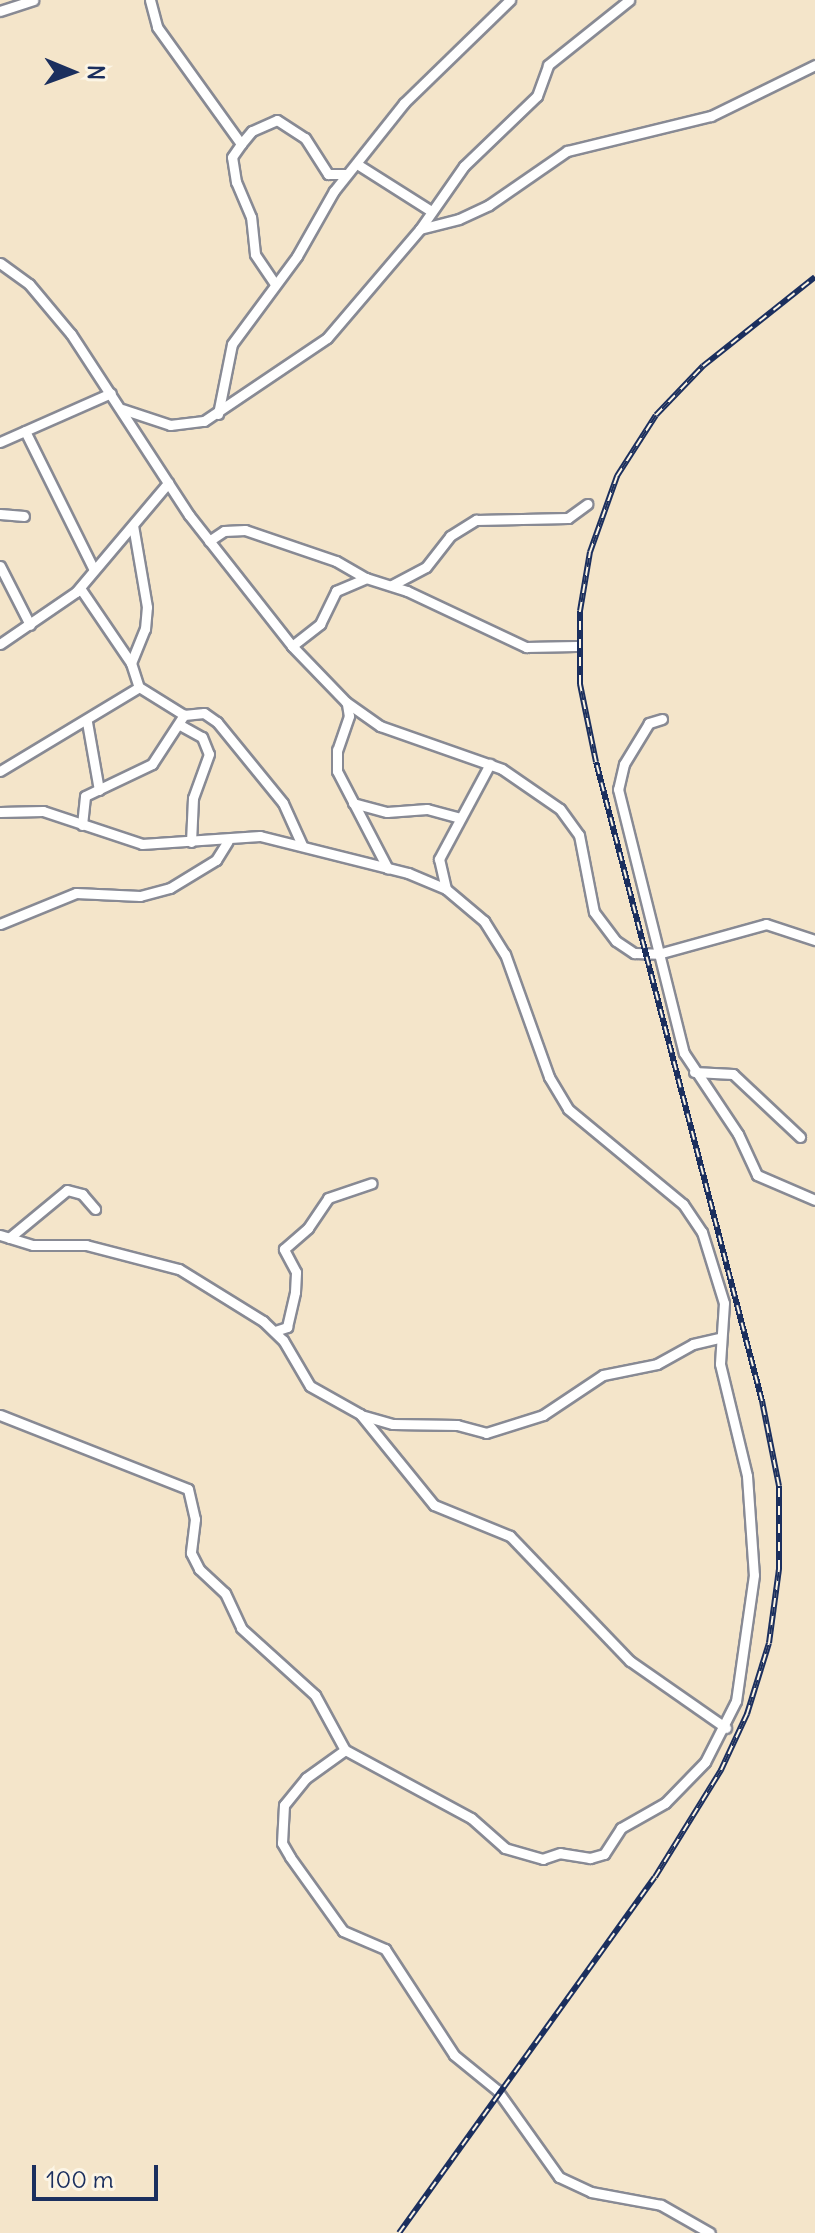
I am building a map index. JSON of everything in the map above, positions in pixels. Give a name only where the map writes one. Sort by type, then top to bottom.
[{"type":"street","points":[[150,0],[157,27],[241,144]]},
{"type":"street","points":[[218,414],[232,344],[347,174],[404,103],[510,0]]},
{"type":"street","points":[[122,409],[185,427],[218,414],[327,338],[420,229],[464,166],[537,96],[548,65],[629,0]]},
{"type":"street","points":[[0,11],[27,1]]},
{"type":"street","points":[[420,229],[489,205],[567,151],[711,116],[815,65]]},
{"type":"street","points":[[275,284],[255,254],[251,217],[234,173],[232,157],[252,131],[277,120],[305,138],[328,174],[347,174]]},
{"type":"street","points":[[357,164],[431,211]]},
{"type":"street","points":[[0,263],[29,284],[56,315],[209,541],[292,646],[346,702],[380,726],[490,764],[548,797],[572,824],[589,900],[607,931],[629,951],[658,954],[756,924],[778,925],[815,940]]},
{"type":"street","points":[[0,442],[111,393]]},
{"type":"street","points":[[25,431],[94,570]]},
{"type":"street","points":[[0,644],[80,588],[168,483]]},
{"type":"street","points":[[392,585],[426,567],[450,536],[476,520],[568,518],[587,504]]},
{"type":"street","points":[[0,514],[24,516]]},
{"type":"street","points":[[131,663],[145,629],[147,607],[133,525]]},
{"type":"street","points":[[209,541],[224,531],[245,530],[336,561],[366,578],[392,585],[526,647],[576,646]]},
{"type":"street","points":[[0,566],[30,625]]},
{"type":"street","points":[[292,646],[320,624],[336,591],[366,578]]},
{"type":"street","points":[[80,588],[131,663],[139,687],[202,737],[209,754],[193,798],[191,842]]},
{"type":"street","points":[[0,771],[87,722],[139,687]]},
{"type":"street","points":[[346,702],[349,716],[335,756],[337,771],[388,869]]},
{"type":"street","points":[[82,825],[82,802],[99,790],[152,764],[182,720],[207,714],[227,732],[290,815],[302,845]]},
{"type":"street","points":[[662,719],[649,723],[624,764],[618,789],[684,1053],[738,1134],[757,1175],[815,1200]]},
{"type":"street","points":[[87,722],[99,790]]},
{"type":"street","points":[[446,889],[439,859],[490,764]]},
{"type":"street","points":[[353,803],[387,812],[427,809],[460,818]]},
{"type":"street","points":[[0,812],[43,811],[128,842],[228,841],[260,836],[302,845],[446,889],[484,921],[505,954],[528,1007],[549,1077],[568,1109],[666,1188],[698,1224],[723,1292],[720,1364],[753,1515],[750,1622],[740,1686],[726,1728],[676,1794],[625,1824],[609,1850],[590,1858],[560,1853],[543,1859],[505,1848],[471,1818],[345,1750],[315,1695],[241,1628],[225,1593],[199,1569],[191,1553],[193,1502],[183,1484],[86,1453],[0,1415]]},
{"type":"street","points":[[0,924],[76,893],[140,896],[170,888],[208,867],[228,841]]},
{"type":"street","points":[[694,1072],[733,1074],[800,1137]]},
{"type":"street","points":[[275,1331],[287,1327],[295,1292],[296,1272],[284,1249],[308,1228],[328,1198],[372,1183]]},
{"type":"street","points":[[4,1237],[67,1190],[82,1194],[95,1209]]},
{"type":"street","points":[[4,1237],[33,1245],[86,1245],[179,1269],[275,1331],[310,1386],[360,1414],[393,1424],[457,1425],[486,1433],[543,1415],[603,1375],[657,1364],[693,1344],[719,1338]]},
{"type":"street","points":[[360,1414],[434,1505],[510,1536],[576,1599],[630,1661],[726,1728]]},
{"type":"street","points":[[345,1750],[297,1787],[284,1805],[281,1823],[285,1849],[335,1920],[349,1936],[385,1949],[454,2055],[497,2090],[566,2182],[591,2192],[661,2205],[710,2233]]},
{"type":"railway","points":[[399,2233],[655,1877],[721,1770],[747,1714],[769,1643],[779,1569],[779,1486],[762,1401],[596,762],[580,684],[580,611],[590,552],[617,476],[656,415],[703,366],[815,277]]}]
